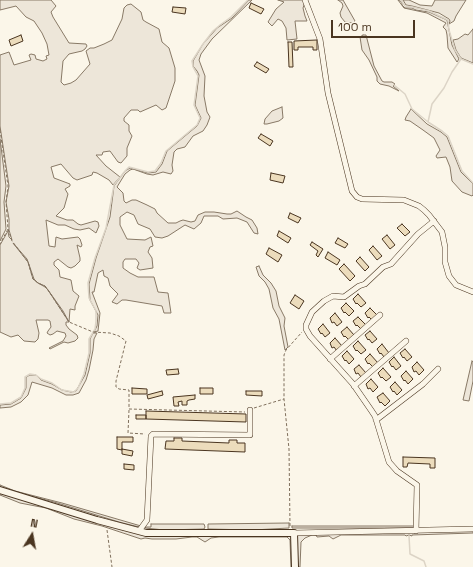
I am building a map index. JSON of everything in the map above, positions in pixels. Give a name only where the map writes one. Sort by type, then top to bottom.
[{"type":"street","points":[[305,0],[320,39],[328,93],[352,191],[357,197],[362,199],[404,200],[419,206],[430,215],[442,232],[449,276],[456,285],[473,292]]},
{"type":"street","points":[[416,531],[417,485],[397,471],[389,462],[376,420],[366,402],[354,386],[310,336],[306,329],[306,324],[312,312],[324,301],[333,296],[344,297],[359,286],[366,284],[383,267],[391,264],[418,234],[434,221]]},
{"type":"street","points":[[330,359],[380,315]]},
{"type":"street","points":[[354,386],[406,341]]},
{"type":"street","points":[[376,420],[423,384],[438,369]]},
{"type":"street","points":[[139,532],[147,520],[151,436],[156,433],[250,435],[250,410]]},
{"type":"street","points":[[0,490],[107,523],[152,534],[473,529]]},
{"type":"street","points":[[292,533],[295,567]]},
{"type":"path","points":[[0,130],[8,186],[6,202],[8,229],[12,241],[28,262],[33,279],[48,290],[69,322],[93,332],[110,333],[119,336],[126,341],[116,381],[116,387],[119,389],[129,390],[128,433],[147,434],[151,436]]},
{"type":"path","points":[[0,244],[8,229]]},
{"type":"path","points":[[292,533],[289,449],[284,399],[284,355],[286,350],[299,336],[306,324]]},
{"type":"path","points":[[129,409],[246,412],[284,399]]},
{"type":"path","points":[[107,523],[112,567]]},
{"type":"shaded area","points":[[0,0],[51,0],[56,6],[51,12],[53,17],[69,43],[86,44],[87,46],[85,49],[69,54],[63,61],[61,82],[64,85],[76,80],[90,64],[86,51],[90,48],[94,48],[112,40],[122,19],[124,8],[131,4],[141,12],[143,20],[159,29],[162,42],[169,48],[175,68],[175,81],[166,108],[162,110],[156,105],[140,112],[138,110],[131,110],[124,118],[124,121],[129,125],[129,131],[132,136],[127,148],[127,156],[121,163],[118,162],[110,151],[103,152],[102,155],[96,155],[106,166],[120,177],[113,185],[109,180],[97,173],[93,172],[92,175],[77,180],[73,178],[61,164],[51,167],[54,178],[70,184],[70,186],[65,189],[68,194],[64,208],[56,216],[67,220],[73,220],[81,225],[95,221],[98,222],[99,226],[96,233],[89,228],[80,230],[74,229],[46,220],[49,246],[55,247],[56,237],[62,239],[78,237],[82,245],[81,247],[77,245],[80,261],[75,266],[71,268],[68,267],[58,259],[54,262],[54,265],[59,270],[60,277],[71,280],[73,291],[79,296],[75,310],[70,309],[69,322],[66,322],[69,329],[77,335],[78,338],[75,341],[68,343],[64,342],[50,349],[49,348],[63,341],[66,336],[65,333],[57,331],[50,335],[47,333],[51,327],[50,321],[48,320],[36,320],[39,333],[38,339],[35,342],[24,341],[18,335],[11,337],[0,332],[0,245],[8,231],[9,237],[12,240],[9,230],[6,202],[9,186],[0,126],[0,55],[9,52],[14,65],[31,60],[29,55],[31,54],[35,55],[36,59],[43,61],[47,59],[46,56],[49,55],[47,44],[34,21],[26,17],[16,6],[0,10]],"holes":[[[13,243],[27,259],[34,279],[38,283],[33,279],[28,262]],[[48,290],[63,311],[69,322]]]},
{"type":"shaded area","points":[[249,0],[252,0],[212,39],[201,54],[199,60],[205,76],[204,96],[207,112],[210,117],[203,131],[193,136],[185,147],[177,149],[174,152],[172,165],[173,171],[171,174],[163,172],[153,175],[133,169],[125,174],[117,187],[123,193],[124,201],[126,203],[136,200],[147,205],[155,209],[157,213],[168,223],[176,223],[183,220],[191,222],[195,221],[198,215],[205,212],[231,214],[237,211],[252,220],[257,228],[258,234],[254,233],[247,222],[237,218],[223,219],[218,216],[204,216],[201,223],[194,229],[185,225],[168,236],[162,238],[155,237],[150,229],[138,224],[134,215],[127,212],[120,217],[120,225],[127,239],[145,240],[151,237],[153,246],[150,247],[148,252],[152,258],[153,268],[140,270],[137,268],[139,263],[136,259],[125,259],[123,262],[123,268],[138,277],[154,277],[158,292],[168,293],[171,313],[164,313],[162,306],[126,300],[122,300],[117,304],[112,302],[118,294],[110,286],[108,278],[104,276],[103,270],[98,273],[94,292],[92,292],[100,313],[98,331],[94,332],[97,326],[98,315],[90,300],[89,284],[110,217],[114,186],[125,171],[130,168],[148,173],[156,172],[162,164],[167,151],[197,126],[201,118],[195,105],[199,75],[193,66],[193,61],[203,44],[217,28],[232,18]]},
{"type":"shaded area","points":[[278,0],[304,0],[305,2],[303,8],[307,21],[295,21],[297,39],[287,40],[286,28],[282,21],[278,19],[272,26],[268,22],[276,9],[284,2]]},
{"type":"shaded area","points":[[338,0],[343,0],[355,21],[353,23],[345,22],[341,17],[340,13],[343,6]]},
{"type":"shaded area","points":[[398,0],[402,2],[402,5],[405,8],[429,12],[447,20],[452,45],[459,59],[457,62],[448,48],[446,30],[443,27],[446,23],[427,13],[404,8]]},
{"type":"shaded area","points":[[403,0],[409,0],[420,5],[432,6],[435,0],[466,0],[454,21],[449,24],[449,19],[439,13],[406,5]]},
{"type":"shaded area","points":[[473,29],[473,63],[461,58],[456,50],[453,40],[458,39],[465,34],[468,35]]},
{"type":"shaded area","points":[[366,35],[374,66],[382,81],[392,82],[395,84],[393,86],[399,91],[389,86],[380,84],[377,81],[377,77],[369,60],[362,50],[360,37]]},
{"type":"shaded area","points":[[282,107],[283,118],[279,121],[264,124],[265,119],[272,111]]},
{"type":"shaded area","points":[[411,109],[427,124],[447,137],[461,172],[473,184],[472,196],[462,192],[452,181],[450,167],[446,157],[437,158],[436,156],[440,150],[434,138],[410,121],[405,120]]},
{"type":"shaded area","points":[[0,139],[6,186],[4,202],[6,229],[0,241]]},
{"type":"shaded area","points":[[259,266],[263,275],[276,291],[279,306],[285,318],[284,326],[288,347],[285,350],[279,319],[273,308],[269,289],[259,276],[256,267]]},
{"type":"shaded area","points":[[93,333],[97,333],[94,339],[89,370],[86,380],[79,393],[66,395],[52,388],[32,382],[28,395],[21,402],[11,407],[0,408],[0,405],[11,404],[21,398],[26,388],[26,377],[30,375],[36,375],[41,380],[62,390],[71,392],[76,391],[85,375],[90,353],[90,339]]},
{"type":"shaded area","points":[[472,361],[473,381],[469,401],[463,400]]},
{"type":"shaded area","points":[[0,485],[15,491],[141,526],[139,527],[119,522],[54,502],[11,491],[0,487]]},
{"type":"shaded area","points":[[0,492],[142,534],[292,536],[294,567],[291,567],[290,540],[287,537],[219,537],[211,538],[205,542],[197,537],[176,539],[141,539],[102,526],[74,519],[46,508],[20,503],[0,495]]},
{"type":"shaded area","points":[[289,523],[289,528],[253,530],[208,529],[208,524]]},
{"type":"shaded area","points":[[151,524],[204,524],[205,527],[204,529],[164,530],[145,528],[151,527]]},
{"type":"shaded area","points":[[292,526],[414,526],[414,528],[292,528]]},
{"type":"shaded area","points":[[473,531],[473,533],[412,536],[341,535],[333,539],[329,536],[317,537],[316,535],[312,535],[305,538],[301,542],[300,567],[297,567],[296,540],[298,534]]},
{"type":"building","points":[[251,3],[264,9],[261,14],[249,8]]},
{"type":"building","points":[[173,7],[186,8],[185,14],[172,12]]},
{"type":"building","points":[[21,35],[23,41],[11,46],[9,40]]},
{"type":"building","points":[[317,40],[317,50],[313,50],[313,47],[298,47],[298,50],[294,50],[294,41]]},
{"type":"building","points":[[288,42],[292,42],[293,67],[289,67]]},
{"type":"building","points":[[257,62],[269,69],[266,73],[254,66]]},
{"type":"building","points":[[261,134],[273,141],[270,146],[258,138]]},
{"type":"building","points":[[271,173],[285,176],[283,183],[270,180]]},
{"type":"building","points":[[290,213],[301,218],[298,223],[288,218]]},
{"type":"building","points":[[402,224],[410,232],[405,236],[397,228]]},
{"type":"building","points":[[279,231],[291,238],[288,243],[277,236]]},
{"type":"building","points":[[387,235],[395,245],[390,249],[382,239]]},
{"type":"building","points":[[338,238],[348,244],[345,248],[335,243]]},
{"type":"building","points":[[312,242],[323,249],[318,257],[316,255],[318,251],[310,245]]},
{"type":"building","points":[[373,246],[382,256],[377,260],[369,250]]},
{"type":"building","points":[[269,248],[282,255],[278,262],[266,254]]},
{"type":"building","points":[[328,252],[340,260],[337,265],[325,258]]},
{"type":"building","points":[[360,257],[369,267],[365,271],[356,261]]},
{"type":"building","points":[[344,264],[355,276],[350,281],[339,269]]},
{"type":"building","points":[[358,294],[366,303],[361,307],[357,303],[356,304],[353,299]]},
{"type":"building","points":[[295,295],[304,301],[299,309],[290,303]]},
{"type":"building","points":[[346,303],[354,311],[349,316],[345,312],[344,313],[341,308]]},
{"type":"building","points":[[370,308],[378,316],[373,321],[369,317],[368,318],[365,313]]},
{"type":"building","points":[[335,313],[342,322],[337,326],[334,322],[332,323],[330,318]]},
{"type":"building","points":[[358,317],[366,325],[361,329],[357,325],[356,326],[353,321]]},
{"type":"building","points":[[323,324],[330,333],[325,337],[318,329]]},
{"type":"building","points":[[347,327],[354,335],[349,340],[345,336],[344,337],[341,332]]},
{"type":"building","points":[[370,331],[377,339],[372,343],[365,335]]},
{"type":"building","points":[[335,338],[342,346],[337,351],[334,347],[332,348],[330,343]]},
{"type":"building","points":[[358,341],[366,350],[361,354],[357,350],[356,351],[353,346]]},
{"type":"building","points":[[382,344],[389,353],[384,357],[377,349]]},
{"type":"building","points":[[405,349],[412,357],[407,361],[400,353]]},
{"type":"building","points":[[347,351],[354,359],[349,364],[342,356]]},
{"type":"building","points":[[370,354],[378,363],[373,367],[369,363],[368,364],[365,359]]},
{"type":"building","points":[[394,357],[401,366],[396,370],[389,362]]},
{"type":"building","points":[[417,362],[424,370],[419,375],[416,371],[414,372],[412,367]]},
{"type":"building","points":[[359,365],[366,373],[361,377],[358,373],[356,374],[354,369]]},
{"type":"building","points":[[383,368],[391,377],[386,381],[382,377],[381,378],[378,373]]},
{"type":"building","points":[[178,369],[179,374],[167,375],[166,370]]},
{"type":"building","points":[[406,371],[413,379],[408,384],[401,376]]},
{"type":"building","points":[[371,379],[378,387],[373,392],[370,388],[368,389],[366,384]]},
{"type":"building","points":[[395,382],[402,390],[397,395],[390,387]]},
{"type":"building","points":[[132,388],[147,389],[147,394],[132,394]]},
{"type":"building","points":[[200,388],[213,388],[213,394],[200,394]]},
{"type":"building","points":[[162,391],[163,395],[148,399],[147,395]]},
{"type":"building","points":[[246,391],[262,391],[262,396],[246,395]]},
{"type":"building","points":[[383,393],[390,401],[385,406],[381,402],[380,403],[377,397]]},
{"type":"building","points":[[195,395],[195,399],[187,401],[187,405],[182,405],[182,401],[178,402],[179,406],[174,406],[173,397]]},
{"type":"building","points":[[146,411],[246,414],[246,422],[146,419]]},
{"type":"building","points":[[136,415],[146,415],[146,419],[136,419]]},
{"type":"building","points":[[117,437],[133,437],[133,442],[122,442],[122,450],[117,449]]},
{"type":"building","points":[[174,438],[182,438],[182,441],[229,443],[229,440],[237,440],[237,443],[245,443],[245,452],[165,449],[166,441],[174,441]]},
{"type":"building","points":[[122,449],[133,451],[132,456],[122,454]]},
{"type":"building","points":[[403,457],[435,458],[435,468],[430,468],[430,464],[408,463],[407,467],[403,467]]},
{"type":"building","points":[[124,464],[134,465],[134,470],[124,469]]},
{"type":"waterway","points":[[0,404],[11,403],[21,397],[25,388],[25,377],[30,374],[36,375],[62,390],[74,392],[78,388],[84,374],[89,353],[89,339],[95,329],[96,321],[96,311],[89,298],[88,283],[106,228],[114,185],[129,167],[148,172],[155,171],[161,163],[166,151],[197,125],[200,118],[194,105],[198,76],[193,67],[192,61],[213,31],[231,17],[248,0]]},
{"type":"waterway","points":[[401,0],[405,6],[429,11],[448,20],[449,30],[455,50],[461,59],[473,64]]},
{"type":"waterway","points":[[428,122],[432,104],[444,88],[461,59]]},
{"type":"waterway","points":[[394,85],[405,94],[412,109],[448,136],[462,171],[473,183]]},
{"type":"waterway","points":[[409,536],[410,554],[424,561],[426,567]]}]
